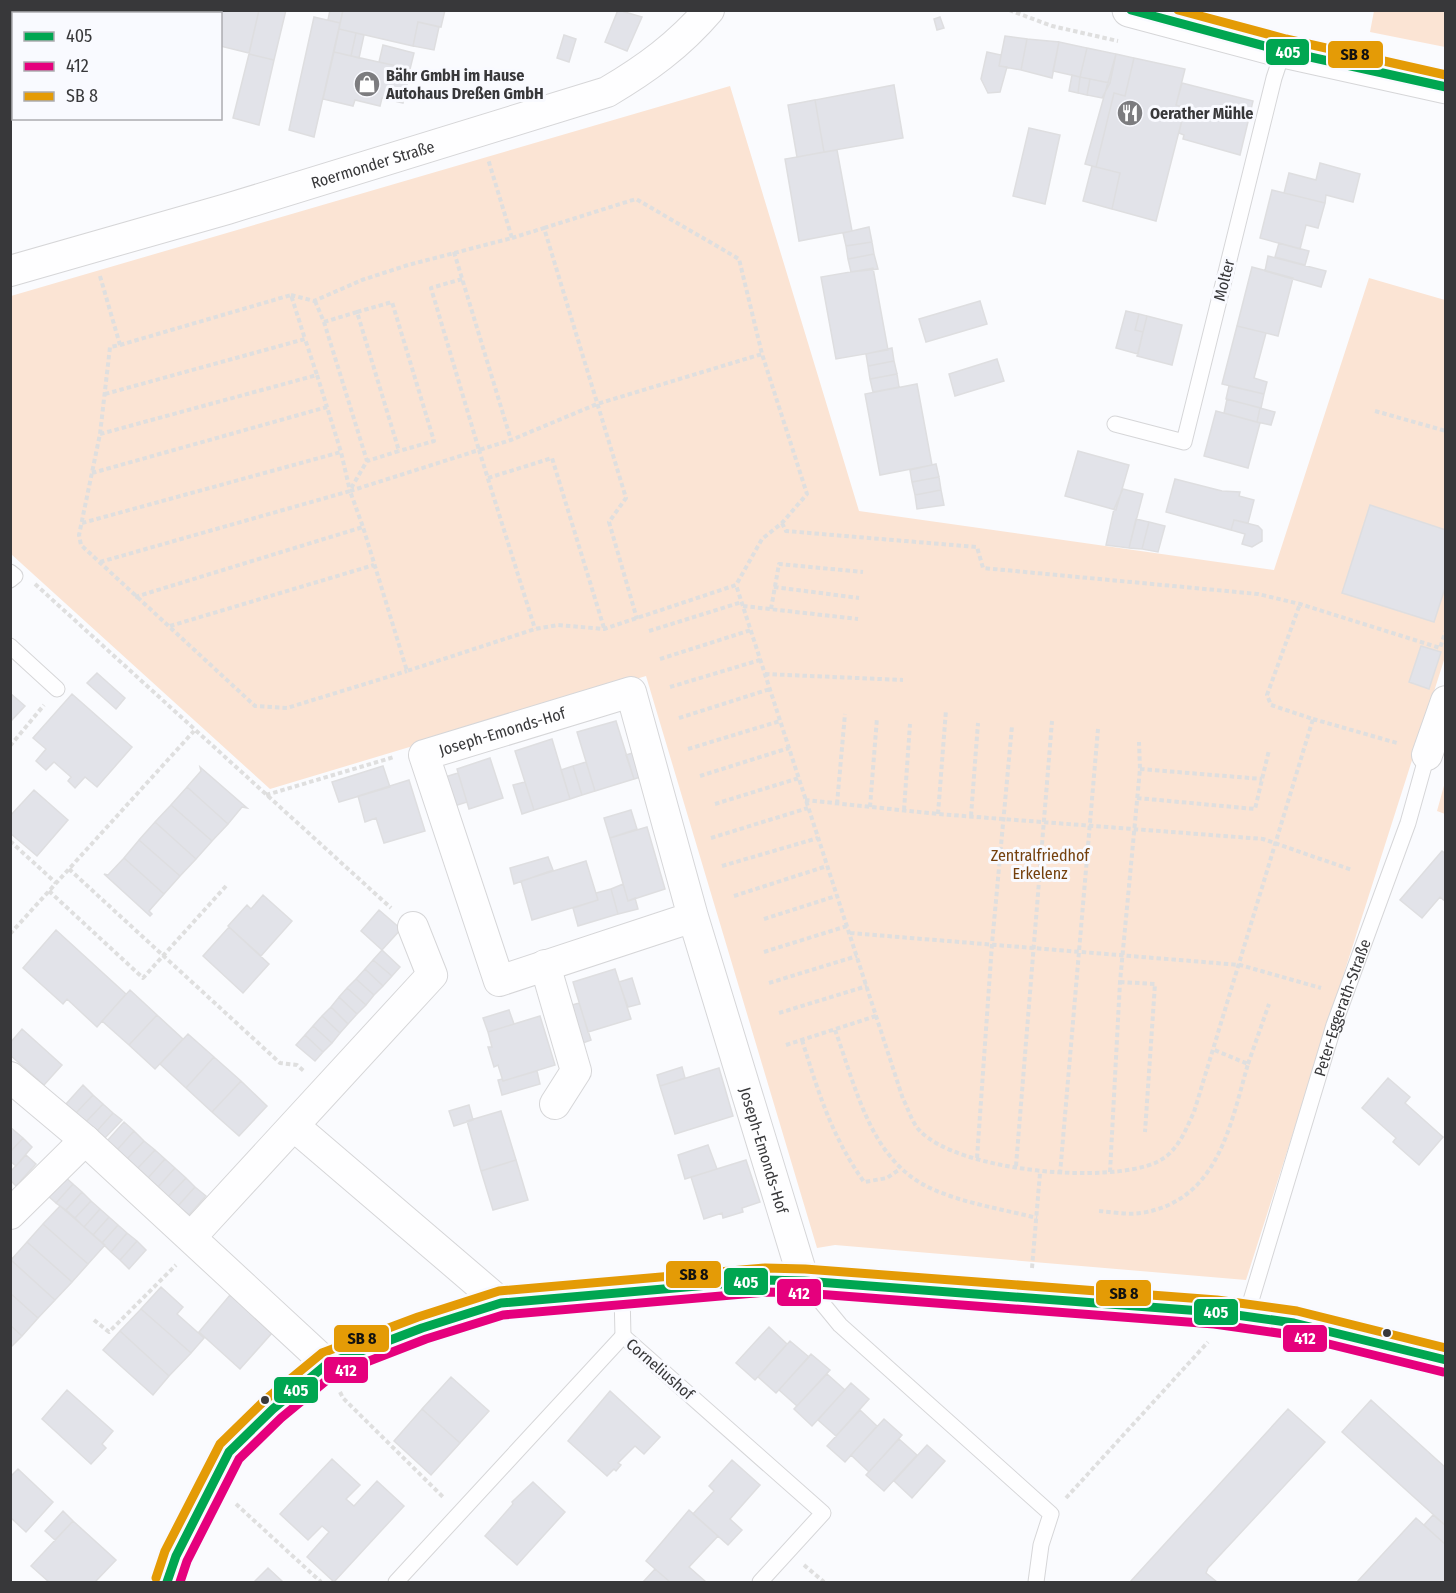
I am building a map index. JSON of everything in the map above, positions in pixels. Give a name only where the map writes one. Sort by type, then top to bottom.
[{"type":"main road","points":[[1129,10],[1283,51],[1446,87]]},
{"type":"street","name":"Roermonder Straße","points":[[10,271],[480,132],[607,92],[644,70],[687,36],[709,10]]},
{"type":"street","name":"Joseph-Emonds-Hof","points":[[693,916],[499,981],[424,755],[631,692],[693,916],[804,1281]]},
{"type":"street","name":"Peter-Eggerath-Straße","points":[[1427,755],[1446,701]]},
{"type":"street","points":[[194,1240],[432,975],[413,927]]},
{"type":"street","points":[[545,965],[576,1071],[555,1104]]},
{"type":"street","points":[[10,1077],[85,1140],[327,1364]]},
{"type":"street","points":[[294,1126],[501,1303]]},
{"type":"street","points":[[10,1214],[85,1140]]},
{"type":"street","points":[[167,1582],[176,1556],[229,1452],[273,1409],[327,1364],[422,1328],[501,1303],[766,1280],[804,1281],[1030,1296],[1215,1312],[1294,1323],[1446,1360]]},
{"type":"lane","name":"Molter","points":[[1116,424],[1184,442],[1283,51]]},
{"type":"lane","points":[[10,646],[57,689]]},
{"type":"lane","name":"Peter-Eggerath-Straße","points":[[1246,1317],[1334,1025],[1408,823],[1427,755]]},
{"type":"lane","points":[[804,1281],[840,1325],[1051,1514],[1041,1545],[1036,1582]]},
{"type":"lane","points":[[622,1293],[623,1336]]},
{"type":"lane","name":"Corneliushof","points":[[396,1582],[623,1336],[823,1513],[760,1582]]},
{"type":"path","points":[[480,132],[512,238]]},
{"type":"path","points":[[636,199],[739,259],[762,354],[807,494],[782,523],[762,539],[736,585],[604,629],[558,625],[535,629],[286,708],[255,706],[81,545],[79,535],[100,434],[110,347],[291,295],[314,301],[362,280],[454,252],[512,238],[636,199]]},
{"type":"path","points":[[544,228],[626,498],[609,522],[637,619]]},
{"type":"path","points":[[454,252],[511,440]]},
{"type":"path","points":[[100,275],[120,345]]},
{"type":"path","points":[[462,279],[431,288],[535,629]]},
{"type":"path","points":[[291,295],[407,671]]},
{"type":"path","points":[[314,301],[324,322],[367,461]]},
{"type":"path","points":[[324,322],[392,302],[434,441],[367,461],[350,491]]},
{"type":"path","points":[[357,312],[399,452]]},
{"type":"path","points":[[104,394],[305,339]]},
{"type":"path","points":[[100,562],[350,491],[511,440],[597,404],[762,354]]},
{"type":"path","points":[[100,434],[317,375]]},
{"type":"path","points":[[92,473],[327,407]]},
{"type":"path","points":[[1375,411],[1446,431]]},
{"type":"path","points":[[82,523],[340,452]]},
{"type":"path","points":[[488,478],[552,458],[604,629]]},
{"type":"path","points":[[782,523],[786,531],[977,547],[983,568],[1258,594],[1300,604],[1440,648],[1446,630]]},
{"type":"path","points":[[135,597],[363,527]]},
{"type":"path","points":[[771,609],[779,564],[863,572]]},
{"type":"path","points":[[169,627],[374,565]]},
{"type":"path","points":[[12,576],[24,574],[194,731],[413,927]]},
{"type":"path","points":[[736,585],[903,1099],[919,1130],[942,1146],[977,1158],[1040,1173],[1110,1172],[1157,1162],[1179,1144],[1194,1112],[1313,719]]},
{"type":"path","points":[[774,587],[858,598]]},
{"type":"path","points":[[649,631],[742,604],[858,619]]},
{"type":"path","points":[[1300,604],[1267,695],[1271,705],[1397,743]]},
{"type":"path","points":[[660,658],[751,630]]},
{"type":"path","points":[[670,687],[760,660]]},
{"type":"path","points":[[765,674],[903,680]]},
{"type":"path","points":[[10,746],[57,689]]},
{"type":"path","points":[[679,718],[770,689]]},
{"type":"path","points":[[938,814],[946,710]]},
{"type":"path","points":[[837,804],[845,714]]},
{"type":"path","points":[[870,807],[877,718]]},
{"type":"path","points":[[688,749],[780,721]]},
{"type":"path","points":[[1016,1166],[1052,722]]},
{"type":"path","points":[[971,816],[978,723]]},
{"type":"path","points":[[904,810],[910,724]]},
{"type":"path","points":[[977,1158],[992,944],[1012,726]]},
{"type":"path","points":[[1060,1174],[1098,729]]},
{"type":"path","points":[[10,934],[194,731]]},
{"type":"path","points":[[1110,1172],[1120,982],[1140,770],[1139,742]]},
{"type":"path","points":[[700,776],[789,748]]},
{"type":"path","points":[[1137,798],[1255,809],[1269,750]]},
{"type":"path","points":[[266,795],[409,753],[424,755]]},
{"type":"path","points":[[1140,770],[1262,779]]},
{"type":"path","points":[[715,804],[799,778]]},
{"type":"path","points":[[805,800],[938,814],[1045,820],[1134,830],[1263,839],[1274,845],[1352,870]]},
{"type":"path","points":[[711,838],[808,808]]},
{"type":"path","points":[[722,866],[818,838]]},
{"type":"path","points":[[10,841],[56,883]]},
{"type":"path","points":[[734,896],[828,866]]},
{"type":"path","points":[[69,869],[280,1063],[297,1065],[326,1091]]},
{"type":"path","points":[[49,891],[143,978],[226,886]]},
{"type":"path","points":[[764,919],[836,896]]},
{"type":"path","points":[[764,952],[847,926]]},
{"type":"path","points":[[850,933],[1240,965],[1321,988]]},
{"type":"path","points":[[769,983],[857,956]]},
{"type":"path","points":[[1120,982],[1155,984],[1145,1132]]},
{"type":"path","points":[[779,1013],[867,986]]},
{"type":"path","points":[[1099,1211],[1139,1213],[1166,1207],[1195,1189],[1223,1148],[1269,1004]]},
{"type":"path","points":[[786,1045],[876,1016]]},
{"type":"path","points":[[835,1030],[868,1122],[883,1147],[900,1168],[930,1188],[1037,1218]]},
{"type":"path","points":[[802,1040],[825,1114],[848,1160],[864,1182],[887,1178],[900,1168]]},
{"type":"path","points":[[1212,1049],[1248,1064]]},
{"type":"path","points":[[1030,1296],[1040,1173]]},
{"type":"path","points":[[94,1320],[109,1332],[194,1240]]},
{"type":"path","points":[[1051,1514],[1208,1344],[1215,1312]]},
{"type":"path","points":[[327,1364],[343,1398],[459,1513]]},
{"type":"path","points":[[210,1487],[241,1507],[321,1582]]},
{"type":"green space","points":[[1374,11],[1445,11],[1445,47],[1370,32]]},
{"type":"green space","name":"Zentralfriedhof Erkelenz","points":[[730,86],[859,511],[1274,570],[1369,278],[1445,300],[1445,657],[1246,1280],[835,1245],[817,1248],[646,676],[270,789],[11,554],[11,296]]},
{"type":"green space","points":[[1445,782],[1446,814],[1437,811]]},
{"type":"building","points":[[10,10],[41,10],[40,12],[12,12],[12,50],[10,49]]},
{"type":"building","points":[[95,10],[208,10],[208,12],[94,12]]},
{"type":"building","points":[[208,10],[259,10],[249,53],[222,46],[222,12],[208,12]]},
{"type":"building","points":[[259,10],[286,10],[274,60],[249,54]]},
{"type":"building","points":[[330,10],[343,10],[340,23],[328,20]]},
{"type":"building","points":[[343,10],[445,10],[441,27],[418,22],[413,46],[339,29]]},
{"type":"building","points":[[618,10],[642,17],[627,51],[605,42]]},
{"type":"building","points":[[314,17],[340,23],[314,137],[289,130]]},
{"type":"building","points":[[940,17],[944,28],[937,30],[934,19]]},
{"type":"building","points":[[418,22],[439,27],[434,50],[413,46]]},
{"type":"building","points":[[339,29],[356,33],[351,56],[334,52]]},
{"type":"building","points":[[356,33],[364,35],[359,58],[351,56]]},
{"type":"building","points":[[564,35],[576,39],[569,62],[557,58]]},
{"type":"building","points":[[1005,36],[1027,39],[1021,70],[999,66]]},
{"type":"building","points":[[1027,39],[1059,42],[1052,78],[1021,70]]},
{"type":"building","points":[[1059,42],[1087,48],[1080,77],[1053,71]]},
{"type":"building","points":[[383,45],[414,53],[410,69],[379,62]]},
{"type":"building","points":[[1087,48],[1116,54],[1110,83],[1080,77]]},
{"type":"building","name":"Bähr GmbH im Hause Autohaus Dreßen GmbH","points":[[334,52],[410,69],[403,103],[382,98],[380,106],[355,100],[353,106],[323,99]]},
{"type":"building","points":[[987,52],[1001,55],[999,66],[1007,67],[1000,92],[988,93],[981,79]]},
{"type":"building","points":[[249,54],[274,60],[259,125],[233,118]]},
{"type":"building","points":[[1116,54],[1134,58],[1125,96],[1114,93],[1096,167],[1085,164]]},
{"type":"building","points":[[1134,58],[1185,69],[1176,105],[1185,108],[1156,221],[1112,209],[1120,173],[1096,167],[1114,93],[1125,96]]},
{"type":"building","points":[[1072,75],[1080,77],[1078,93],[1069,91]]},
{"type":"building","points":[[1080,77],[1090,79],[1087,95],[1078,93]]},
{"type":"building","points":[[1090,79],[1110,83],[1102,98],[1087,95]]},
{"type":"building","points":[[1182,83],[1253,101],[1240,155],[1183,139],[1184,135],[1179,133],[1185,108],[1176,105]]},
{"type":"building","points":[[894,85],[903,138],[824,152],[815,100]]},
{"type":"building","points":[[815,100],[824,152],[797,157],[788,105]]},
{"type":"building","points":[[1029,128],[1060,135],[1045,204],[1013,196]]},
{"type":"building","points":[[837,150],[852,231],[799,241],[785,159]]},
{"type":"building","points":[[1320,163],[1360,174],[1353,202],[1326,195],[1325,203],[1284,193],[1289,173],[1316,180]]},
{"type":"building","points":[[1092,166],[1120,173],[1112,209],[1083,201]]},
{"type":"building","points":[[1272,190],[1325,203],[1318,228],[1306,225],[1300,249],[1260,238]]},
{"type":"building","points":[[869,227],[872,242],[846,246],[843,233]]},
{"type":"building","points":[[872,242],[874,254],[848,259],[846,246]]},
{"type":"building","points":[[1279,243],[1309,251],[1305,265],[1275,257]]},
{"type":"building","points":[[874,254],[878,269],[851,272],[848,259]]},
{"type":"building","points":[[1268,256],[1326,271],[1321,287],[1265,271]]},
{"type":"building","points":[[1252,267],[1293,278],[1278,336],[1237,326]]},
{"type":"building","points":[[873,268],[888,350],[836,359],[821,277]]},
{"type":"building","points":[[980,301],[987,324],[926,342],[919,319]]},
{"type":"building","points":[[1126,311],[1139,314],[1135,330],[1143,332],[1138,354],[1116,348]]},
{"type":"building","points":[[1139,314],[1147,316],[1143,332],[1135,330]]},
{"type":"building","points":[[1147,316],[1182,325],[1172,365],[1137,356]]},
{"type":"building","points":[[1237,326],[1266,333],[1254,378],[1267,382],[1264,394],[1222,384]]},
{"type":"building","points":[[892,348],[894,361],[868,366],[866,354]]},
{"type":"building","points":[[997,359],[1004,381],[955,396],[949,374]]},
{"type":"building","points":[[894,361],[897,374],[870,379],[868,366]]},
{"type":"building","points":[[897,374],[899,387],[873,392],[870,379]]},
{"type":"building","points":[[917,384],[932,465],[880,475],[865,394]]},
{"type":"building","points":[[1229,386],[1264,394],[1261,408],[1226,399]]},
{"type":"building","points":[[1227,399],[1260,408],[1257,422],[1224,413]]},
{"type":"building","points":[[1260,408],[1275,412],[1271,425],[1257,422]]},
{"type":"building","points":[[1216,411],[1260,423],[1248,468],[1204,456]]},
{"type":"building","points":[[1078,451],[1129,465],[1116,510],[1065,496]]},
{"type":"building","points":[[936,464],[939,477],[912,482],[910,470]]},
{"type":"building","points":[[939,477],[941,490],[915,495],[912,482]]},
{"type":"building","points":[[1175,479],[1222,491],[1240,492],[1239,496],[1254,500],[1248,523],[1234,520],[1231,530],[1166,512]]},
{"type":"building","points":[[1123,489],[1143,494],[1129,548],[1106,545],[1114,509]]},
{"type":"building","points":[[941,490],[944,505],[917,509],[915,495]]},
{"type":"building","points":[[1370,505],[1446,530],[1446,585],[1434,622],[1342,593]]},
{"type":"building","points":[[1136,519],[1149,522],[1142,549],[1129,548]]},
{"type":"building","points":[[1234,520],[1258,526],[1262,530],[1262,541],[1252,547],[1242,544],[1245,534],[1231,530]]},
{"type":"building","points":[[1149,522],[1165,526],[1158,552],[1142,549]]},
{"type":"building","points":[[1421,646],[1441,652],[1429,689],[1409,682]]},
{"type":"building","points":[[97,673],[125,698],[116,709],[87,683]]},
{"type":"building","points":[[10,693],[25,706],[10,722]]},
{"type":"building","points":[[72,694],[132,747],[97,787],[85,777],[75,788],[68,781],[71,777],[54,762],[46,770],[36,761],[46,749],[33,738]]},
{"type":"building","points":[[616,721],[634,779],[595,791],[577,732]]},
{"type":"building","points":[[552,739],[570,799],[534,810],[515,751]]},
{"type":"building","points":[[639,751],[647,775],[634,779],[626,755]]},
{"type":"building","points":[[490,758],[503,798],[469,809],[457,769]]},
{"type":"building","points":[[586,762],[595,791],[582,795],[573,766]]},
{"type":"building","points":[[383,766],[390,787],[339,802],[332,782]]},
{"type":"building","points":[[573,766],[582,795],[570,799],[561,770]]},
{"type":"building","points":[[200,767],[247,808],[242,807],[228,824],[187,787],[201,771]]},
{"type":"building","points":[[458,773],[467,802],[454,806],[445,777]]},
{"type":"building","points":[[409,780],[425,831],[384,843],[376,818],[365,822],[358,796]]},
{"type":"building","points":[[525,782],[534,810],[522,814],[513,785]]},
{"type":"building","points":[[187,787],[228,824],[212,841],[171,805]]},
{"type":"building","points":[[34,790],[68,820],[37,856],[10,833],[10,816]]},
{"type":"building","points":[[171,805],[212,841],[196,859],[155,822]]},
{"type":"building","points":[[631,810],[637,829],[610,838],[604,818]]},
{"type":"building","points":[[155,822],[196,859],[180,876],[139,840]]},
{"type":"building","points":[[647,827],[665,889],[628,901],[610,838]]},
{"type":"building","points":[[139,840],[180,876],[164,894],[124,858]]},
{"type":"building","points":[[1442,851],[1446,854],[1446,902],[1440,897],[1422,918],[1400,900]]},
{"type":"building","points":[[548,857],[553,870],[514,884],[510,868]]},
{"type":"building","points":[[124,858],[164,894],[149,911],[152,914],[150,916],[104,874],[108,875]]},
{"type":"building","points":[[586,861],[598,900],[532,920],[521,881]]},
{"type":"building","points":[[623,884],[628,901],[635,898],[638,909],[618,914],[611,889]]},
{"type":"building","points":[[611,889],[618,914],[578,926],[573,908],[598,900],[596,893]]},
{"type":"building","points":[[263,895],[292,921],[261,956],[228,926],[247,905],[251,909]]},
{"type":"building","points":[[379,910],[401,929],[382,950],[361,931]]},
{"type":"building","points":[[229,927],[269,964],[243,993],[203,956]]},
{"type":"building","points":[[56,930],[126,994],[97,1027],[67,999],[63,1004],[23,968]]},
{"type":"building","points":[[382,950],[400,967],[392,976],[373,960]]},
{"type":"building","points":[[373,960],[392,976],[383,986],[365,969]]},
{"type":"building","points":[[365,969],[383,986],[374,995],[356,979]]},
{"type":"building","points":[[615,969],[631,1019],[588,1032],[573,982]]},
{"type":"building","points":[[632,978],[640,1004],[628,1007],[619,982]]},
{"type":"building","points":[[356,979],[374,995],[366,1005],[347,988]]},
{"type":"building","points":[[347,988],[366,1005],[357,1014],[339,997]]},
{"type":"building","points":[[130,990],[157,1015],[129,1045],[102,1021]]},
{"type":"building","points":[[339,997],[357,1014],[348,1024],[331,1007]]},
{"type":"building","points":[[579,1003],[591,1040],[580,1044],[569,1006]]},
{"type":"building","points":[[331,1007],[348,1024],[340,1033],[322,1016]]},
{"type":"building","points":[[509,1010],[514,1024],[488,1032],[483,1018]]},
{"type":"building","points":[[157,1015],[183,1039],[155,1069],[129,1045]]},
{"type":"building","points":[[322,1016],[340,1033],[332,1043],[313,1026]]},
{"type":"building","points":[[540,1016],[555,1065],[503,1081],[498,1065],[494,1067],[488,1047],[492,1047],[488,1032]]},
{"type":"building","points":[[313,1026],[332,1043],[323,1052],[305,1035]]},
{"type":"building","points":[[22,1029],[62,1065],[44,1085],[10,1055],[10,1043]]},
{"type":"building","points":[[188,1034],[214,1057],[186,1088],[160,1064]]},
{"type":"building","points":[[305,1035],[323,1052],[315,1061],[296,1045]]},
{"type":"building","points":[[214,1057],[241,1081],[212,1112],[186,1088]]},
{"type":"building","points":[[682,1067],[685,1078],[660,1086],[657,1075]]},
{"type":"building","points":[[719,1068],[733,1116],[675,1134],[660,1086]]},
{"type":"building","points":[[537,1071],[540,1084],[502,1095],[498,1080],[503,1081]]},
{"type":"building","points":[[1388,1078],[1410,1097],[1405,1103],[1443,1137],[1419,1165],[1393,1142],[1396,1138],[1362,1108]]},
{"type":"building","points":[[241,1081],[267,1106],[239,1136],[212,1112]]},
{"type":"building","points":[[83,1085],[93,1095],[76,1113],[66,1104]]},
{"type":"building","points":[[93,1095],[103,1104],[86,1122],[76,1113]]},
{"type":"building","points":[[103,1104],[113,1113],[97,1131],[86,1122]]},
{"type":"building","points":[[469,1105],[473,1120],[454,1126],[449,1111]]},
{"type":"building","points":[[501,1111],[516,1160],[481,1171],[467,1121]]},
{"type":"building","points":[[113,1113],[122,1120],[104,1139],[97,1131]]},
{"type":"building","points":[[124,1122],[134,1131],[117,1150],[107,1141]]},
{"type":"building","points":[[10,1127],[23,1138],[10,1152]]},
{"type":"building","points":[[134,1131],[144,1141],[127,1159],[117,1150]]},
{"type":"building","points":[[23,1138],[32,1147],[16,1166],[10,1161],[10,1152]]},
{"type":"building","points":[[144,1141],[155,1150],[137,1169],[127,1159]]},
{"type":"building","points":[[708,1145],[717,1169],[685,1179],[678,1155]]},
{"type":"building","points":[[155,1150],[165,1159],[148,1178],[137,1169]]},
{"type":"building","points":[[26,1155],[36,1164],[16,1186],[10,1180],[10,1172]]},
{"type":"building","points":[[165,1159],[175,1168],[158,1187],[148,1178]]},
{"type":"building","points":[[516,1160],[528,1200],[493,1210],[481,1171]]},
{"type":"building","points":[[746,1160],[760,1202],[742,1208],[743,1212],[723,1218],[722,1213],[704,1219],[691,1177]]},
{"type":"building","points":[[175,1168],[186,1178],[168,1197],[158,1187]]},
{"type":"building","points":[[64,1176],[73,1184],[56,1203],[47,1195]]},
{"type":"building","points":[[186,1178],[195,1187],[178,1206],[168,1197]]},
{"type":"building","points":[[73,1184],[82,1192],[66,1210],[56,1203]]},
{"type":"building","points":[[195,1187],[206,1196],[189,1215],[178,1206]]},
{"type":"building","points":[[82,1192],[91,1201],[75,1218],[66,1210]]},
{"type":"building","points":[[91,1201],[100,1209],[84,1227],[75,1218]]},
{"type":"building","points":[[60,1206],[105,1245],[88,1264],[43,1224]]},
{"type":"building","points":[[100,1209],[109,1217],[93,1235],[84,1227]]},
{"type":"building","points":[[109,1217],[118,1225],[102,1243],[93,1235]]},
{"type":"building","points":[[43,1224],[88,1264],[72,1282],[27,1242]]},
{"type":"building","points":[[118,1225],[127,1233],[111,1252],[102,1243]]},
{"type":"building","points":[[127,1233],[137,1241],[120,1260],[111,1252]]},
{"type":"building","points":[[137,1241],[146,1250],[129,1269],[120,1260]]},
{"type":"building","points":[[27,1242],[72,1282],[55,1300],[11,1260]]},
{"type":"building","points":[[11,1260],[55,1300],[38,1318],[10,1293]]},
{"type":"building","points":[[161,1287],[183,1307],[177,1314],[204,1338],[191,1353],[141,1309]]},
{"type":"building","points":[[10,1293],[38,1318],[22,1336],[10,1325]]},
{"type":"building","points":[[230,1295],[272,1333],[240,1369],[199,1332]]},
{"type":"building","points":[[141,1309],[191,1353],[169,1376],[120,1331]]},
{"type":"building","points":[[10,1325],[22,1336],[10,1348]]},
{"type":"building","points":[[769,1327],[787,1344],[755,1380],[736,1363]]},
{"type":"building","points":[[120,1331],[169,1376],[153,1395],[103,1350]]},
{"type":"building","points":[[790,1341],[809,1357],[776,1393],[758,1377]]},
{"type":"building","points":[[811,1354],[830,1370],[797,1406],[779,1390]]},
{"type":"building","points":[[827,1374],[845,1390],[812,1426],[794,1409]]},
{"type":"building","points":[[451,1377],[489,1411],[460,1443],[422,1409]]},
{"type":"building","points":[[851,1383],[869,1399],[836,1436],[818,1420]]},
{"type":"building","points":[[67,1390],[113,1431],[102,1444],[106,1448],[91,1464],[42,1419]]},
{"type":"building","points":[[610,1391],[660,1437],[644,1454],[635,1446],[618,1463],[621,1465],[616,1471],[614,1469],[607,1476],[568,1441]]},
{"type":"building","points":[[1371,1400],[1446,1468],[1446,1526],[1342,1432]]},
{"type":"building","points":[[422,1409],[460,1443],[431,1475],[394,1441]]},
{"type":"building","points":[[1288,1409],[1325,1442],[1208,1568],[1206,1573],[1217,1582],[1130,1582]]},
{"type":"building","points":[[860,1410],[877,1426],[845,1462],[827,1446]]},
{"type":"building","points":[[884,1419],[902,1435],[869,1472],[851,1455]]},
{"type":"building","points":[[899,1439],[917,1455],[884,1491],[866,1475]]},
{"type":"building","points":[[927,1445],[945,1461],[912,1498],[894,1481]]},
{"type":"building","points":[[332,1459],[360,1485],[346,1499],[354,1506],[377,1481],[404,1506],[334,1582],[307,1557],[329,1532],[322,1526],[308,1540],[280,1514]]},
{"type":"building","points":[[732,1460],[760,1485],[730,1519],[742,1530],[728,1545],[693,1514],[714,1491],[709,1486]]},
{"type":"building","points":[[18,1469],[53,1502],[26,1532],[10,1517],[10,1477]]},
{"type":"building","points":[[533,1482],[565,1512],[517,1565],[485,1536],[513,1504],[512,1502]]},
{"type":"building","points":[[689,1510],[718,1536],[689,1567],[706,1582],[670,1582],[646,1561]]},
{"type":"building","points":[[63,1511],[73,1521],[55,1540],[45,1531]]},
{"type":"building","points":[[1433,1515],[1446,1526],[1446,1545],[1424,1525]]},
{"type":"building","points":[[1416,1518],[1446,1545],[1446,1582],[1357,1582]]},
{"type":"building","points":[[73,1521],[116,1560],[95,1582],[49,1582],[31,1566]]},
{"type":"building","points":[[268,1568],[283,1582],[254,1582]]},
{"type":"building","points":[[655,1569],[670,1582],[643,1582]]},
{"type":"transit line","name":"405","points":[[1131,10],[1283,51],[1446,87]]},
{"type":"transit line","points":[[1178,10],[1286,39],[1446,75]]},
{"type":"transit line","points":[[156,1578],[165,1551],[220,1444],[265,1400],[322,1353],[418,1317],[499,1291],[765,1268],[805,1269],[1217,1300],[1297,1311],[1446,1348]]},
{"type":"transit line","name":"405","points":[[167,1582],[176,1556],[229,1452],[273,1409],[327,1364],[422,1328],[501,1303],[766,1280],[804,1281],[1215,1312],[1294,1323],[1446,1360]]},
{"type":"transit line","name":"412","points":[[180,1582],[187,1561],[239,1459],[281,1418],[333,1375],[426,1339],[503,1315],[766,1292],[803,1293],[1214,1324],[1292,1335],[1443,1372]]},
{"type":"place","name":"Bähr GmbH im Hause Autohaus Dreßen GmbH","points":[[367,84]]},
{"type":"place","name":"Oerather Mühle","points":[[1130,113]]}]
